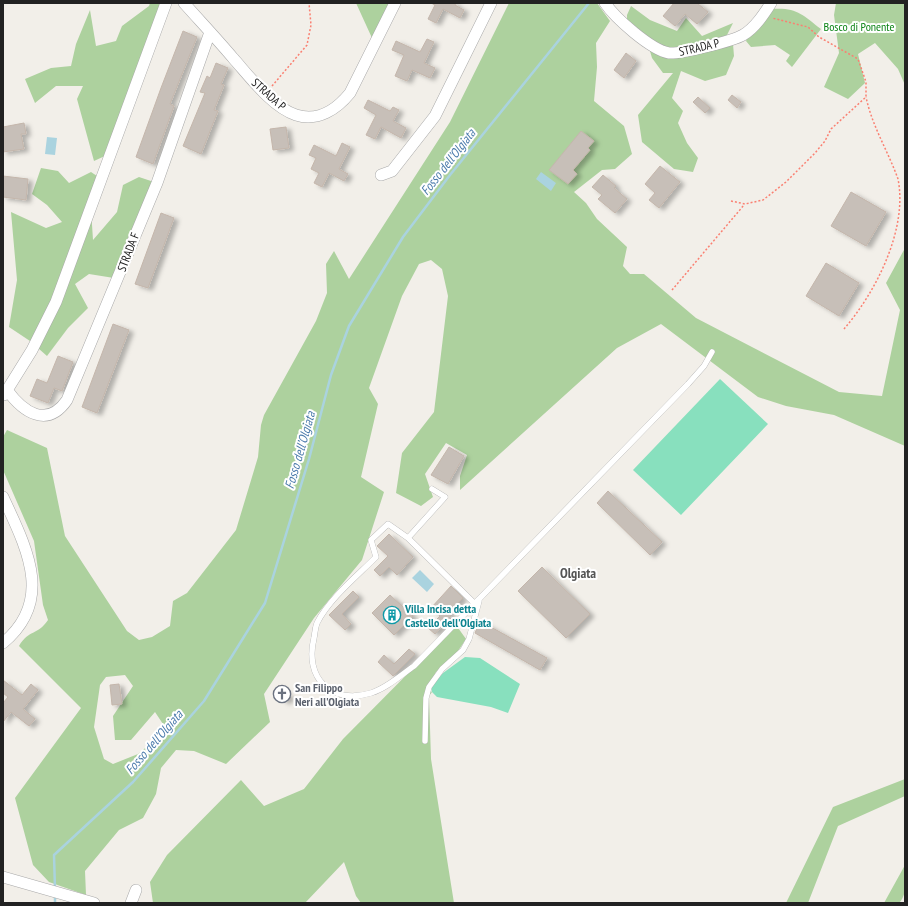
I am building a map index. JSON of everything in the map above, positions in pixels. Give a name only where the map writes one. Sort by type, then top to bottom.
[{"type":"street","name":"STRADA F","points":[[166,3],[56,302],[45,325],[5,394],[23,408],[38,415],[56,412],[67,400],[156,183],[210,32]]},
{"type":"street","name":"STRADA P","points":[[184,3],[264,92],[285,110],[298,116],[325,114],[336,108],[345,99],[354,86],[395,3]]},
{"type":"street","points":[[381,175],[392,171],[435,116],[491,3]]},
{"type":"street","name":"STRADA P","points":[[605,3],[612,13],[626,26],[658,49],[669,53],[679,53],[737,38],[750,30],[764,14],[771,3]]},
{"type":"street","points":[[3,496],[25,548],[30,565],[32,588],[31,604],[27,615],[16,630],[3,643]]},
{"type":"street","points":[[3,877],[94,903]]},
{"type":"street","points":[[131,903],[136,890]]},
{"type":"lane","points":[[475,604],[408,538],[388,524],[371,540],[376,557],[328,608],[317,624],[311,649],[313,670],[320,682],[332,691],[353,696],[371,693],[388,685],[414,666],[481,598],[678,395],[704,366],[712,352]]},
{"type":"lane","points":[[408,538],[445,497],[432,488]]},
{"type":"lane","points":[[425,741],[426,698],[429,687],[442,669],[463,650],[469,639],[476,607],[481,598]]},
{"type":"path","points":[[264,92],[275,84],[307,45],[311,25],[309,3]]},
{"type":"path","points":[[764,14],[781,22],[808,27],[819,37],[858,59],[866,82],[866,97],[873,124],[899,181],[903,202]]},
{"type":"path","points":[[731,201],[745,204],[763,200],[786,182],[815,153],[825,141],[830,130],[866,97]]},
{"type":"path","points":[[672,290],[745,204]]},
{"type":"path","points":[[844,329],[874,289],[894,248]]},
{"type":"green space","points":[[150,3],[162,3],[107,155],[94,161],[77,99],[83,86],[56,86],[35,103],[25,79],[51,68],[71,66],[76,44],[90,10],[96,46],[116,41],[122,26],[149,6]]},
{"type":"green space","points":[[356,3],[392,3],[372,38]]},
{"type":"green space","points":[[509,3],[597,3],[610,21],[596,43],[597,67],[594,101],[624,126],[632,154],[615,169],[602,170],[574,192],[586,203],[597,219],[627,247],[623,266],[630,274],[644,274],[696,318],[839,392],[882,396],[900,310],[886,283],[905,248],[905,446],[834,415],[786,406],[758,397],[661,324],[617,348],[460,490],[460,476],[467,455],[446,443],[425,474],[433,497],[421,506],[396,493],[402,453],[434,412],[448,296],[442,269],[431,260],[419,264],[402,296],[369,388],[378,404],[361,477],[384,492],[362,560],[314,618],[264,694],[270,722],[226,764],[194,751],[176,750],[161,768],[156,794],[143,818],[119,830],[85,871],[86,895],[49,882],[33,865],[15,798],[81,708],[19,646],[26,637],[44,625],[48,620],[43,605],[34,541],[3,470],[3,437],[7,430],[47,448],[65,536],[127,631],[139,640],[152,637],[170,626],[173,601],[187,593],[236,530],[258,457],[261,425],[264,415],[316,321],[327,293],[326,264],[334,251],[349,279],[450,122]],"holes":[[[125,675],[133,686],[113,716],[115,740],[131,740],[155,712],[167,730],[138,754],[113,764],[104,759],[94,727],[100,685],[106,677]]]},
{"type":"green space","name":"Bosco di Ponente","points":[[836,3],[905,3],[905,85],[898,69],[875,43],[858,54],[865,83],[848,99],[824,87],[839,53],[834,15]]},
{"type":"green space","points":[[631,6],[650,20],[677,31],[686,18],[702,36],[733,23],[721,47],[733,44],[734,56],[726,75],[705,81],[681,71],[672,98],[683,111],[678,123],[687,143],[698,158],[693,172],[674,169],[642,142],[638,115],[673,73],[663,73],[652,58],[645,34],[627,30],[627,15]]},
{"type":"green space","points":[[771,9],[793,10],[809,19],[821,29],[792,67],[786,61],[790,55],[775,45],[751,47],[746,41],[748,36]]},
{"type":"green space","points":[[41,168],[58,171],[69,183],[91,172],[100,178],[91,209],[93,240],[117,212],[123,185],[139,177],[157,183],[114,278],[89,274],[75,284],[88,308],[68,328],[47,356],[30,341],[9,327],[17,280],[11,212],[46,228],[62,222],[47,205],[32,194]]},
{"type":"green space","points":[[720,379],[768,424],[681,515],[633,470]]},
{"type":"green space","points":[[456,625],[466,639],[454,657],[436,672],[428,689],[432,692],[429,696],[431,759],[454,903],[361,903],[356,896],[344,862],[305,903],[153,903],[150,882],[167,855],[241,780],[264,806],[304,789],[343,739]]},
{"type":"green space","points":[[465,657],[480,658],[520,684],[508,713],[491,707],[437,697],[432,692],[431,687],[443,673]]},
{"type":"green space","points":[[905,779],[905,796],[838,826],[808,903],[786,903],[833,807]]},
{"type":"green space","points":[[905,865],[905,890],[902,899],[899,903],[884,903]]},
{"type":"water","points":[[47,137],[57,138],[55,155],[45,154]]},
{"type":"water","points":[[541,172],[556,183],[551,191],[536,179]]},
{"type":"water","points":[[420,570],[434,584],[427,592],[412,578]]},
{"type":"building","points":[[431,3],[456,3],[455,5],[464,10],[460,18],[443,9],[436,23],[428,19],[435,5]]},
{"type":"building","points":[[674,3],[697,3],[708,12],[697,24],[685,14],[675,26],[663,16]]},
{"type":"building","points":[[183,31],[197,37],[170,104],[174,106],[153,164],[136,157]]},
{"type":"building","points":[[427,39],[434,42],[424,63],[435,68],[430,78],[412,70],[407,81],[395,76],[404,55],[392,50],[396,41],[420,52]]},
{"type":"building","points":[[626,53],[636,61],[624,78],[614,70]]},
{"type":"building","points":[[216,63],[228,68],[221,84],[224,85],[214,110],[218,111],[201,154],[183,146],[205,93],[200,92],[207,76],[210,78]]},
{"type":"building","points":[[732,95],[741,102],[737,108],[728,100]]},
{"type":"building","points":[[698,97],[710,108],[705,113],[693,102]]},
{"type":"building","points":[[368,100],[390,111],[393,107],[399,110],[393,121],[406,128],[401,138],[381,127],[375,139],[366,135],[376,115],[364,108]]},
{"type":"building","points":[[24,123],[26,134],[21,134],[24,149],[3,152],[3,127]]},
{"type":"building","points":[[286,127],[289,148],[273,150],[270,129]]},
{"type":"building","points":[[581,131],[594,141],[588,148],[590,150],[573,170],[577,174],[568,184],[549,170]]},
{"type":"building","points":[[342,143],[350,147],[339,169],[348,174],[344,181],[329,173],[322,187],[314,183],[319,173],[311,169],[316,158],[309,155],[314,145],[336,156]]},
{"type":"building","points":[[660,166],[680,182],[659,208],[649,200],[655,193],[645,184]]},
{"type":"building","points":[[603,175],[616,186],[614,188],[627,199],[615,213],[598,199],[602,195],[592,187]]},
{"type":"building","points":[[3,176],[28,179],[26,200],[3,197]]},
{"type":"building","points":[[851,192],[886,212],[866,246],[831,226]]},
{"type":"building","points":[[161,213],[174,218],[148,288],[135,284]]},
{"type":"building","points":[[826,263],[859,283],[839,316],[806,296]]},
{"type":"building","points":[[113,324],[129,330],[97,413],[82,407]]},
{"type":"building","points":[[58,356],[73,362],[62,391],[54,388],[48,403],[30,396],[37,379],[47,383]]},
{"type":"building","points":[[449,447],[464,456],[448,484],[431,475]]},
{"type":"building","points":[[608,491],[662,542],[650,555],[597,503]]},
{"type":"building","points":[[389,534],[413,557],[397,575],[389,567],[380,576],[374,570],[388,556],[377,546]]},
{"type":"building","points":[[542,567],[590,614],[566,638],[518,591]]},
{"type":"building","points":[[451,586],[463,598],[448,613],[451,616],[435,634],[428,628],[440,616],[431,608]]},
{"type":"building","points":[[353,591],[359,597],[342,614],[351,624],[345,630],[329,615]]},
{"type":"building","name":"Villa Incisa detta Castello dell'Olgiata","points":[[390,595],[413,616],[394,635],[372,613]]},
{"type":"building","points":[[480,621],[547,658],[540,670],[475,633]]},
{"type":"building","points":[[409,649],[415,654],[393,676],[378,662],[384,655],[394,664]]},
{"type":"building","points":[[3,680],[22,695],[31,684],[38,690],[23,709],[35,719],[29,726],[11,712],[3,722],[3,703],[8,697],[3,693]]},
{"type":"building","points":[[119,684],[122,704],[112,705],[110,685]]},
{"type":"building","name":"San Filippo Neri all'Olgiata","points":[[279,685],[290,697],[285,702],[274,691]]},
{"type":"waterway","name":"Fosso dell’Olgiata","points":[[55,889],[54,855],[133,782],[204,701],[265,603],[309,459],[331,375],[349,326],[403,237],[450,175],[589,3]]},
{"type":"waterway","name":"Fosso dell’Olgiata","points":[[55,894],[55,903]]},
{"type":"place","name":"Villa Incisa detta Castello dell'Olgiata","points":[[392,615]]},
{"type":"place","name":"San Filippo Neri all'Olgiata","points":[[282,694]]},
{"type":"district","name":"Olgiata","points":[[578,573]]}]
